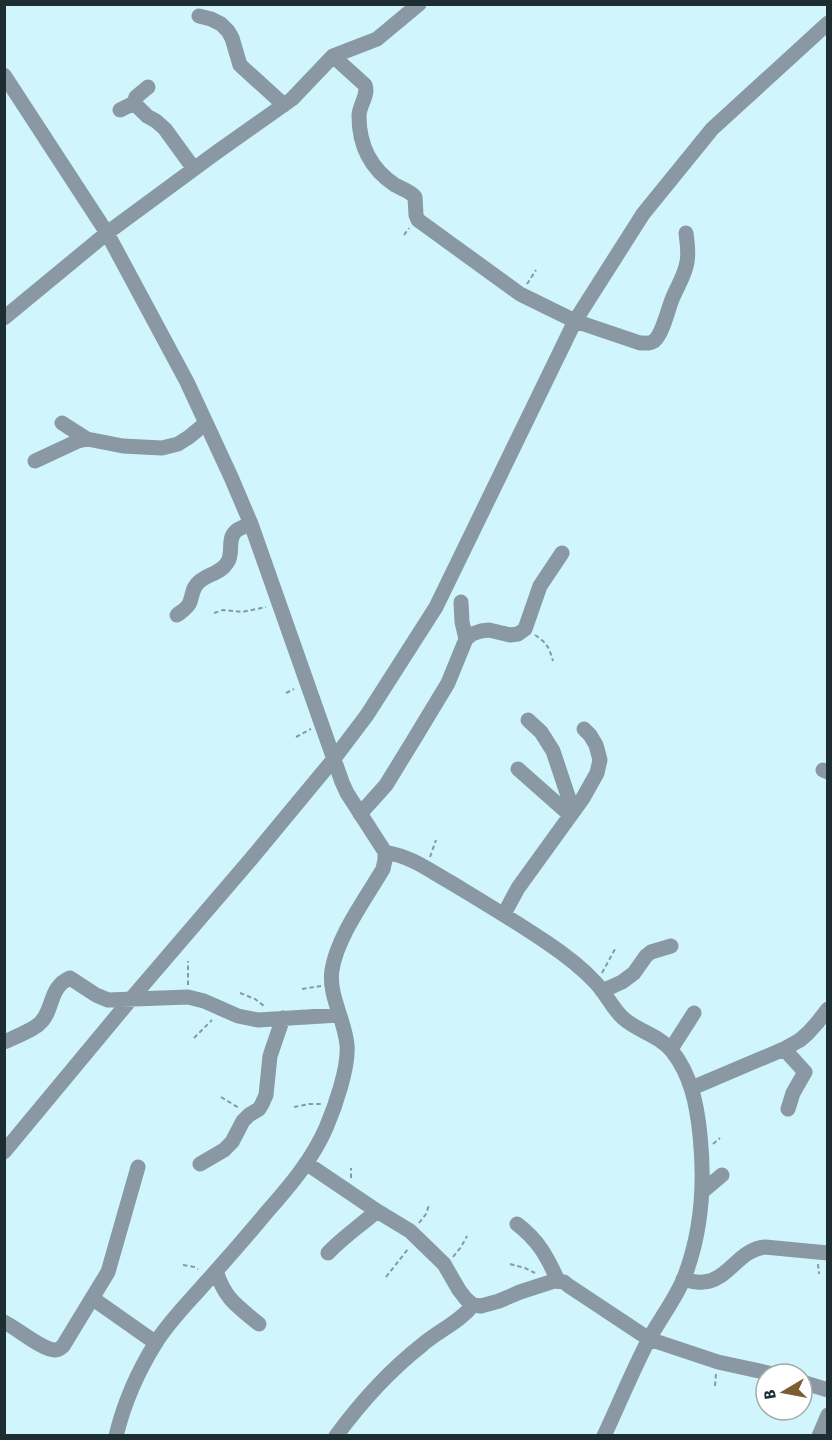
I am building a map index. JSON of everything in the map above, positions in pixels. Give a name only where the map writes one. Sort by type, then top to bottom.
[{"type":"street","points":[[4,318],[107,233],[292,99],[333,56],[377,39],[419,4]]},
{"type":"street","points":[[199,16],[221,24],[228,31],[240,65],[284,105]]},
{"type":"street","points":[[4,1152],[333,760],[368,715],[436,607],[575,321],[643,214],[711,129],[828,23]]},
{"type":"street","points":[[333,56],[365,85],[366,93],[360,105],[359,115],[363,147],[370,161],[382,175],[416,197],[416,215],[422,225],[520,294],[575,321],[648,344],[655,341],[659,335],[672,298],[683,276],[687,260],[686,233]]},
{"type":"street","points":[[4,75],[107,233],[187,382],[251,524],[333,760],[347,793],[385,852],[386,860],[348,929],[336,955],[332,971],[332,984],[347,1044],[346,1062],[325,1129],[306,1163],[276,1201],[156,1343],[132,1384],[116,1436]]},
{"type":"street","points":[[120,110],[134,103],[136,97],[148,87]]},
{"type":"street","points":[[134,103],[165,129],[194,169]]},
{"type":"street","points":[[62,423],[87,439],[123,446],[162,448],[178,444],[206,423]]},
{"type":"street","points":[[35,461],[87,439]]},
{"type":"street","points":[[177,615],[187,608],[195,586],[201,580],[223,569],[229,561],[231,540],[236,530],[251,524]]},
{"type":"street","points":[[360,814],[386,785],[419,732],[448,683],[466,639],[481,631],[489,630],[510,635],[518,634],[525,629],[540,586],[562,553]]},
{"type":"street","points":[[460,602],[466,639]]},
{"type":"street","points":[[528,720],[541,732],[553,751],[572,813]]},
{"type":"street","points":[[504,914],[523,881],[572,813],[597,773],[600,760],[596,745],[584,729]]},
{"type":"street","points":[[518,769],[572,813]]},
{"type":"street","points":[[385,852],[409,858],[504,914],[569,958],[599,987],[624,1019],[671,1050],[692,1088],[702,1145],[703,1191],[700,1221],[683,1279],[649,1339],[604,1436]]},
{"type":"street","points":[[599,987],[622,982],[634,973],[651,952],[670,946]]},
{"type":"street","points":[[4,1042],[39,1024],[45,1017],[59,985],[70,978],[108,1000],[188,997],[204,1000],[238,1016],[258,1020],[339,1015]]},
{"type":"street","points":[[692,1088],[800,1040],[828,1009]]},
{"type":"street","points":[[671,1050],[694,1013]]},
{"type":"street","points":[[200,1164],[224,1150],[232,1142],[243,1121],[259,1109],[266,1095],[277,1018]]},
{"type":"street","points":[[784,1049],[805,1072],[793,1093],[788,1108]]},
{"type":"street","points":[[306,1163],[414,1234],[444,1264],[459,1290],[473,1305],[481,1306],[499,1301],[552,1282],[569,1286],[649,1339],[718,1362],[754,1370]]},
{"type":"street","points":[[4,1322],[44,1347],[58,1350],[63,1346],[108,1272],[138,1167]]},
{"type":"street","points":[[703,1191],[722,1175]]},
{"type":"street","points":[[328,1253],[346,1235],[377,1211]]},
{"type":"street","points":[[517,1224],[538,1243],[548,1259],[552,1282]]},
{"type":"street","points":[[683,1279],[705,1282],[715,1279],[756,1248],[828,1253]]},
{"type":"street","points":[[212,1276],[232,1302],[259,1324]]},
{"type":"street","points":[[93,1298],[156,1343]]},
{"type":"street","points":[[336,1436],[392,1371],[473,1305]]},
{"type":"street","points":[[819,1436],[828,1415]]},
{"type":"path","points":[[214,613],[223,610],[242,612],[280,603]]},
{"type":"path","points":[[525,629],[545,642],[550,648],[553,661]]},
{"type":"path","points":[[599,987],[615,949]]},
{"type":"path","points":[[188,961],[188,997]]},
{"type":"path","points":[[302,989],[332,984]]},
{"type":"path","points":[[240,993],[255,999],[277,1018]]},
{"type":"path","points":[[194,1038],[220,1008]]},
{"type":"path","points":[[221,1097],[249,1115]]},
{"type":"path","points":[[294,1107],[319,1104],[333,1108]]},
{"type":"path","points":[[386,1277],[426,1214],[429,1205]]},
{"type":"path","points":[[444,1264],[454,1257],[467,1236]]},
{"type":"path","points":[[510,1264],[534,1272],[552,1282]]},
{"type":"path","points":[[183,1265],[194,1267],[212,1276]]}]
